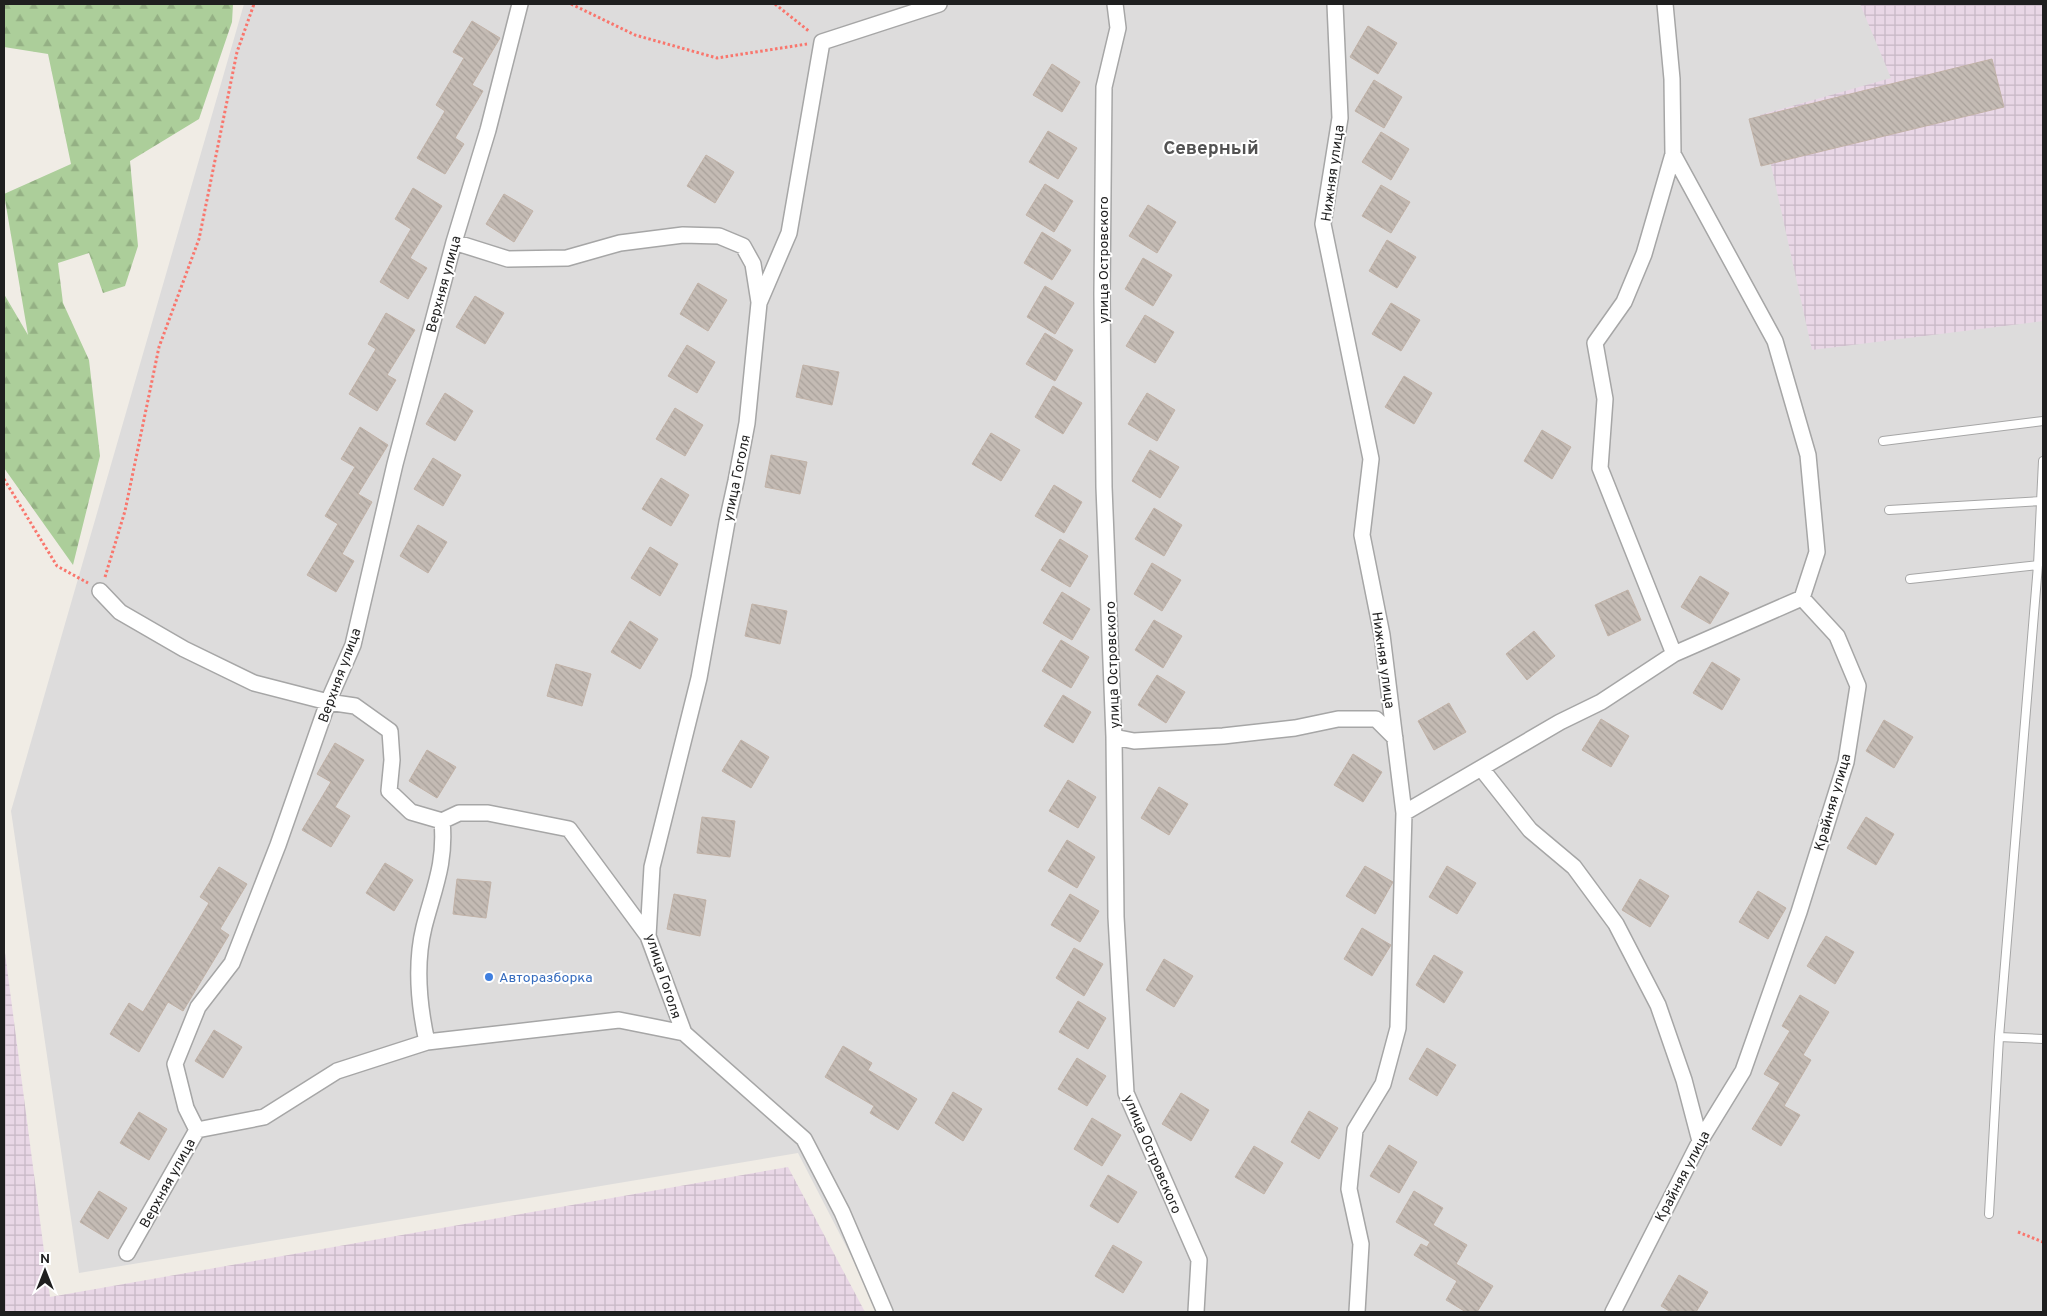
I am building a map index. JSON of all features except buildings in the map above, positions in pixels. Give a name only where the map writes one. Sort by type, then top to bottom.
[{"type":"street","name":"Верхняя улица","points":[[127,1254],[197,1130],[186,1108],[175,1064],[198,1007],[232,963],[278,845],[328,702],[353,645],[395,464],[454,242],[488,130],[520,4]]},
{"type":"street","points":[[822,42],[939,4]]},
{"type":"street","name":"улица Островского","points":[[1115,4],[1118,28],[1104,87],[1102,294],[1104,487],[1114,737],[1116,917],[1126,1093],[1199,1260],[1196,1312]]},
{"type":"street","name":"Нижняя улица","points":[[1335,4],[1340,118],[1323,224],[1371,460],[1362,536],[1382,635],[1404,813],[1398,1028],[1383,1084],[1355,1130],[1350,1179],[1350,1188],[1361,1244],[1357,1312]]},
{"type":"street","points":[[1665,4],[1672,79],[1673,154],[1644,254],[1624,302],[1596,343],[1604,400],[1600,468],[1674,654]]},
{"type":"street","name":"улица Гоголя","points":[[684,1033],[648,936],[652,867],[699,678],[747,424],[759,302],[789,233],[822,42]]},
{"type":"street","points":[[1404,813],[1560,722],[1602,702],[1674,654],[1802,598],[1817,552],[1808,454],[1775,341],[1673,154]]},
{"type":"street","points":[[454,242],[508,260],[567,258],[620,242],[683,234],[719,236],[743,246],[753,264],[759,302]]},
{"type":"street","points":[[100,591],[120,612],[184,649],[254,683],[328,702],[355,706],[390,731],[392,760],[389,791],[411,812],[442,821],[458,813],[488,813],[569,829],[648,936]]},
{"type":"street","name":"Крайняя улица","points":[[1613,1312],[1700,1140],[1742,1071],[1799,912],[1846,762],[1858,686],[1837,636],[1802,598]]},
{"type":"street","points":[[1114,737],[1134,741],[1224,736],[1295,728],[1338,719],[1376,719],[1395,738]]},
{"type":"street","points":[[1481,768],[1530,830],[1574,867],[1616,924],[1658,1005],[1684,1080],[1700,1140]]},
{"type":"street","points":[[427,1042],[422,1016],[420,967],[424,929],[440,871],[444,845],[442,821]]},
{"type":"street","points":[[197,1130],[264,1117],[337,1071],[427,1042],[619,1020],[684,1033],[804,1139],[842,1212],[885,1312]]},
{"type":"lane","points":[[1883,441],[2043,421]]},
{"type":"lane","points":[[1989,1214],[1999,1037],[2038,565],[2043,461]]},
{"type":"lane","points":[[1889,510],[2041,501]]},
{"type":"lane","points":[[1910,580],[2038,565]]},
{"type":"lane","points":[[1999,1037],[2043,1039]]},
{"type":"path","points":[[4,480],[58,566],[100,591],[125,511],[159,347],[199,239],[237,52],[254,4]]},
{"type":"path","points":[[571,4],[635,35],[717,58],[822,42]]},
{"type":"path","points":[[776,4],[822,42]]},
{"type":"path","points":[[2018,1232],[2043,1242]]},
{"type":"shaded area","points":[[244,4],[2043,4],[2043,1312],[880,1312],[798,1153],[79,1273],[11,811]]},
{"type":"shaded area","points":[[1860,4],[2043,4],[2043,321],[1812,350],[1760,115],[1891,78]]},
{"type":"shaded area","points":[[4,945],[50,1297],[788,1167],[865,1312],[4,1312]]},
{"type":"green space","points":[[4,4],[233,4],[232,22],[199,119],[130,161],[138,246],[125,286],[103,293],[89,253],[58,263],[63,303],[89,360],[100,456],[73,565],[4,468],[4,294],[28,335],[4,194],[71,164],[48,54],[4,47]]},
{"type":"place","name":"Авторазборка","points":[[489,977]]},
{"type":"district","name":"Северный","points":[[1211,147]]}]
